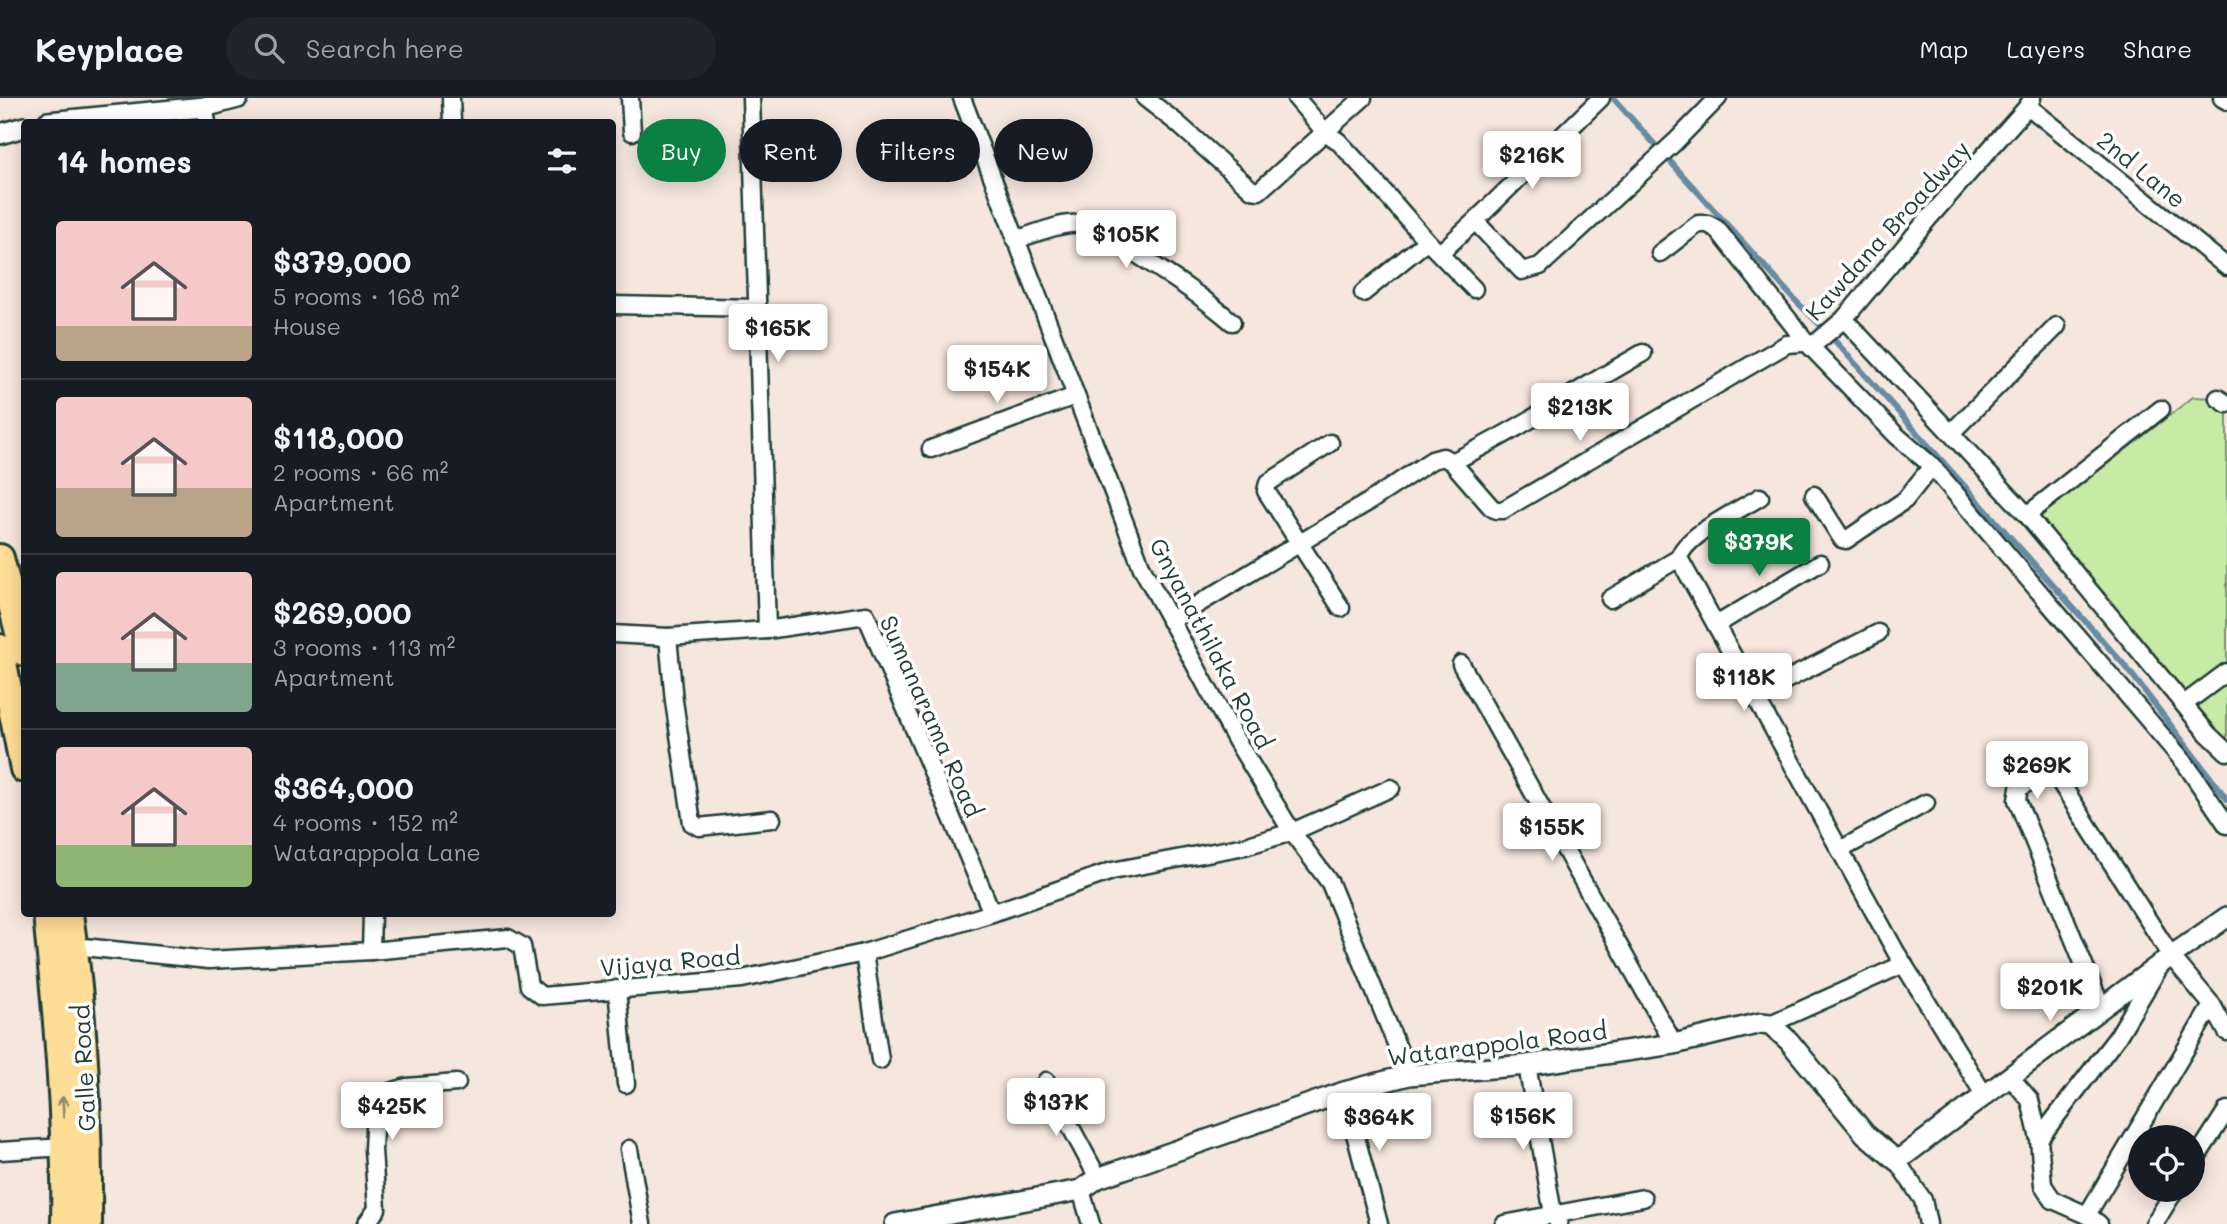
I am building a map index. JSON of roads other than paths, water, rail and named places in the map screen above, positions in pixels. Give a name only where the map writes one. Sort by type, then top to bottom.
[{"type":"highway","points":[[0,558],[20,619]]},
{"type":"highway","points":[[0,648],[21,754]]},
{"type":"highway","name":"Galle Road","points":[[47,917],[59,1039],[89,1224]]},
{"type":"highway","name":"Galle Road","points":[[65,1224],[76,1150],[83,1030],[69,917]]},
{"type":"street","points":[[115,119],[205,115],[239,98]]},
{"type":"street","points":[[451,98],[452,119]]},
{"type":"street","points":[[630,98],[632,132]]},
{"type":"street","points":[[751,98],[767,630]]},
{"type":"street","name":"Gnyanathilaka Road","points":[[962,98],[1142,568],[1236,740],[1292,832],[1330,883],[1409,1075]]},
{"type":"street","points":[[1145,98],[1252,190],[1259,191],[1363,98]]},
{"type":"street","points":[[1296,98],[1325,132],[1338,141],[1364,169],[1427,242],[1474,289]]},
{"type":"street","points":[[1475,221],[1522,271],[1540,266],[1675,142],[1718,98]]},
{"type":"street","points":[[2222,98],[2227,101]]},
{"type":"street","points":[[1440,253],[1600,100]]},
{"type":"street","name":"2nd Lane","points":[[2030,102],[2227,267]]},
{"type":"street","name":"Kawdana Broadway","points":[[1452,462],[1491,507],[1503,510],[1787,344],[1812,342],[1839,323],[2030,102]]},
{"type":"street","points":[[0,134],[21,128]]},
{"type":"street","points":[[1660,253],[1698,224],[1708,224],[1717,229],[1812,342],[1897,436],[1931,466],[2185,763],[2227,825]]},
{"type":"street","points":[[1015,240],[1056,228],[1081,225],[1105,234],[1192,289],[1232,322]]},
{"type":"street","points":[[1363,293],[1427,242]]},
{"type":"street","points":[[616,305],[758,308]]},
{"type":"street","points":[[1839,323],[1951,433],[2027,515],[2208,734],[2227,752]]},
{"type":"street","points":[[1951,433],[2057,326]]},
{"type":"street","points":[[1170,621],[1370,501],[1432,460],[1443,457],[1452,462],[1500,439],[1579,389],[1643,353]]},
{"type":"street","points":[[931,449],[1076,396]]},
{"type":"street","points":[[2027,515],[2161,409]]},
{"type":"street","points":[[1330,443],[1268,483],[1266,491],[1341,608]]},
{"type":"street","points":[[1814,495],[1842,539],[1846,540],[1905,500],[1931,466]]},
{"type":"street","points":[[1760,498],[1694,538],[1681,550],[1679,558],[1904,964],[1985,1096]]},
{"type":"street","points":[[1611,599],[1679,558]]},
{"type":"street","points":[[1716,625],[1820,563]]},
{"type":"street","name":"Sumanarama Road","points":[[616,634],[668,637],[767,630],[866,615],[992,913]]},
{"type":"street","points":[[1755,696],[1878,633]]},
{"type":"street","points":[[668,637],[674,701],[692,823],[699,827],[772,819]]},
{"type":"street","points":[[1461,664],[1674,1044]]},
{"type":"street","points":[[2185,704],[2227,672]]},
{"type":"street","points":[[2102,1009],[2017,800],[2019,788],[2047,772],[2055,774],[2166,960],[2212,1004],[2227,1032]]},
{"type":"street","name":"Vijaya Road","points":[[74,946],[209,960],[371,951],[508,938],[522,946],[529,986],[542,996],[742,979],[864,953],[992,913],[1112,871],[1245,846],[1292,832],[1391,789]]},
{"type":"street","points":[[1840,850],[1926,803]]},
{"type":"street","points":[[371,951],[373,917]]},
{"type":"street","points":[[1897,1161],[2227,917]]},
{"type":"street","points":[[864,953],[880,1060]]},
{"type":"street","points":[[2039,1139],[2118,1036],[2166,960]]},
{"type":"street","points":[[1904,964],[1770,1024],[1790,1041],[1865,1134],[1897,1161],[1923,1200],[1928,1224]]},
{"type":"street","points":[[617,989],[626,1084]]},
{"type":"street","points":[[2011,1078],[2030,1101],[2039,1139],[2043,1185],[2053,1200],[2093,1219],[2212,1004]]},
{"type":"street","name":"Watarappola Road","points":[[895,1224],[1081,1190],[1098,1178],[1344,1092],[1409,1075],[1527,1065],[1674,1044],[1761,1023],[1770,1024]]},
{"type":"street","points":[[1527,1065],[1556,1219]]},
{"type":"street","points":[[1046,1081],[1098,1178]]},
{"type":"street","points":[[366,1224],[377,1209],[373,1150],[375,1110],[380,1095],[407,1087],[457,1083]]},
{"type":"street","points":[[1344,1092],[1379,1224]]},
{"type":"street","points":[[2205,1144],[2227,1110]]},
{"type":"street","points":[[628,1149],[642,1224]]},
{"type":"street","points":[[0,1151],[76,1150]]},
{"type":"street","points":[[1081,1190],[1091,1224]]},
{"type":"street","points":[[1504,1224],[1556,1219],[1643,1198]]},
{"type":"street","points":[[2154,1224],[2168,1202]]},
{"type":"waterway","points":[[1613,98],[1827,332],[2127,668],[2227,799]]}]
